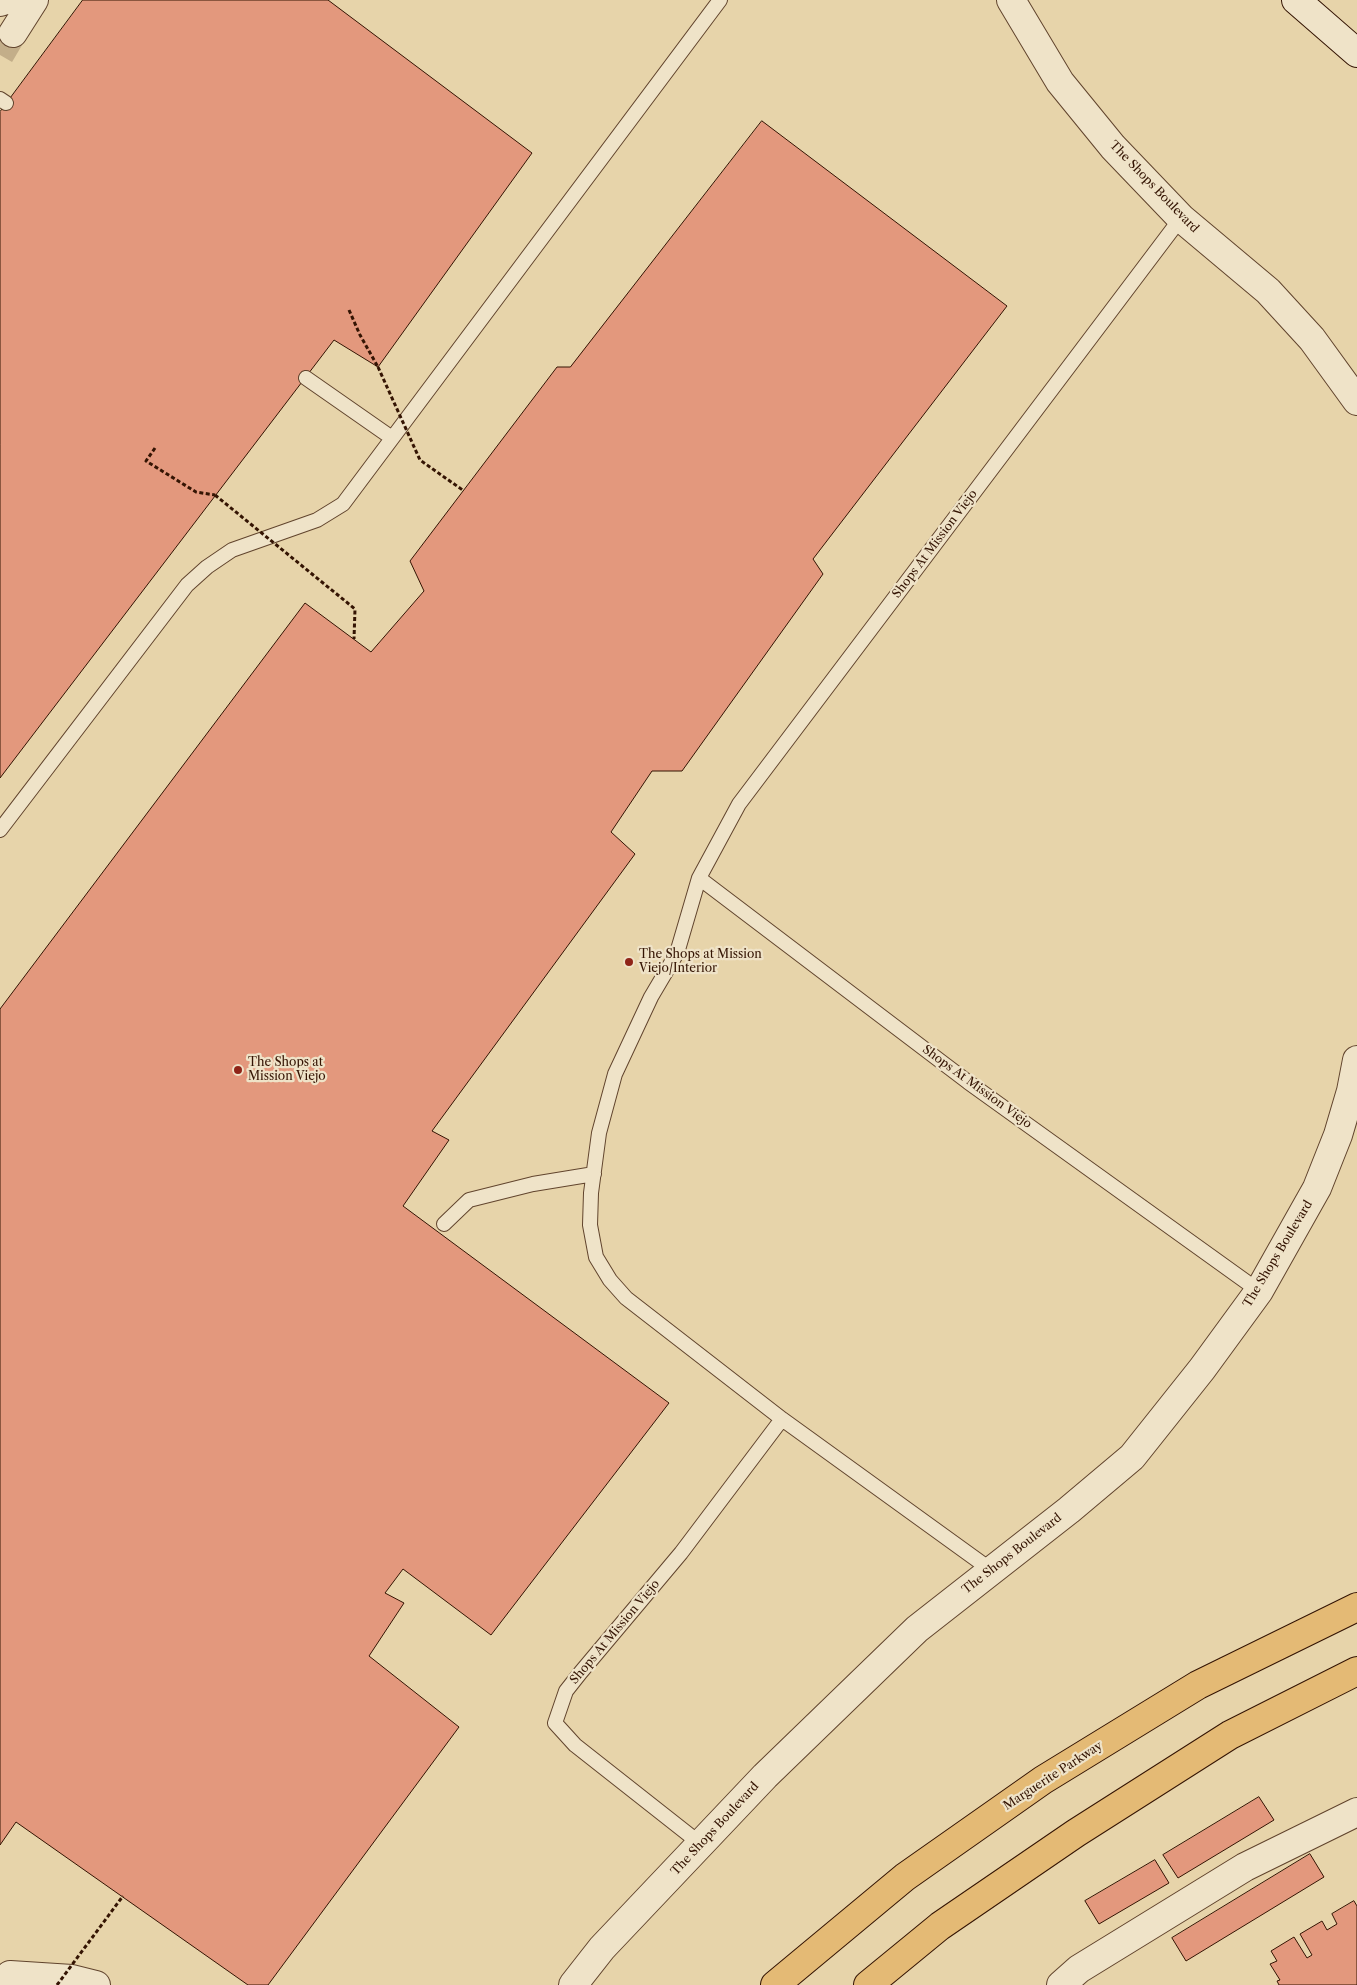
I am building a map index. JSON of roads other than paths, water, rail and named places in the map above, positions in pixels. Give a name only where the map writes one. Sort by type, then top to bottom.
[{"type":"main road","name":"Marguerite Parkway","points":[[775,1985],[905,1877],[1043,1780],[1198,1685],[1357,1607]]},
{"type":"main road","points":[[868,1985],[940,1926],[1076,1833],[1230,1735],[1357,1670]]},
{"type":"street","points":[[0,2],[6,0]]},
{"type":"street","points":[[13,33],[34,0]]},
{"type":"street","name":"The Shops Boulevard","points":[[1011,0],[1060,82],[1113,146],[1181,218],[1268,291],[1312,339],[1357,401]]},
{"type":"street","points":[[1296,0],[1357,53]]},
{"type":"street","name":"The Shops Boulevard","points":[[573,1985],[602,1948],[702,1845],[765,1776],[917,1629],[1132,1457],[1202,1369],[1260,1291],[1317,1188],[1338,1135],[1351,1091],[1357,1060]]},
{"type":"street","points":[[1060,1985],[1079,1969],[1245,1867],[1357,1812]]},
{"type":"street","points":[[0,1984],[10,1975],[72,1979],[96,1985]]},
{"type":"lane","points":[[0,830],[187,585],[207,567],[232,550],[317,520],[343,504],[720,0]]},
{"type":"lane","name":"Shops At Mission Viejo","points":[[991,1570],[782,1418],[626,1298],[610,1280],[596,1257],[590,1225],[590,1193],[599,1133],[615,1074],[651,997],[677,953],[700,878],[739,804],[1181,218]]},
{"type":"lane","points":[[306,378],[392,438]]},
{"type":"lane","name":"Shops At Mission Viejo","points":[[700,878],[968,1082],[1260,1291]]},
{"type":"lane","points":[[444,1224],[469,1200],[533,1184],[594,1174]]},
{"type":"lane","name":"Shops At Mission Viejo","points":[[702,1845],[575,1744],[554,1723],[566,1691],[681,1554],[782,1418]]},
{"type":"tunnel","points":[[0,55],[13,33]]},
{"type":"place","name":"The Shops at Mission Viejo/Interior","points":[[629,962]]},
{"type":"place","name":"The Shops at Mission Viejo","points":[[238,1070]]}]
